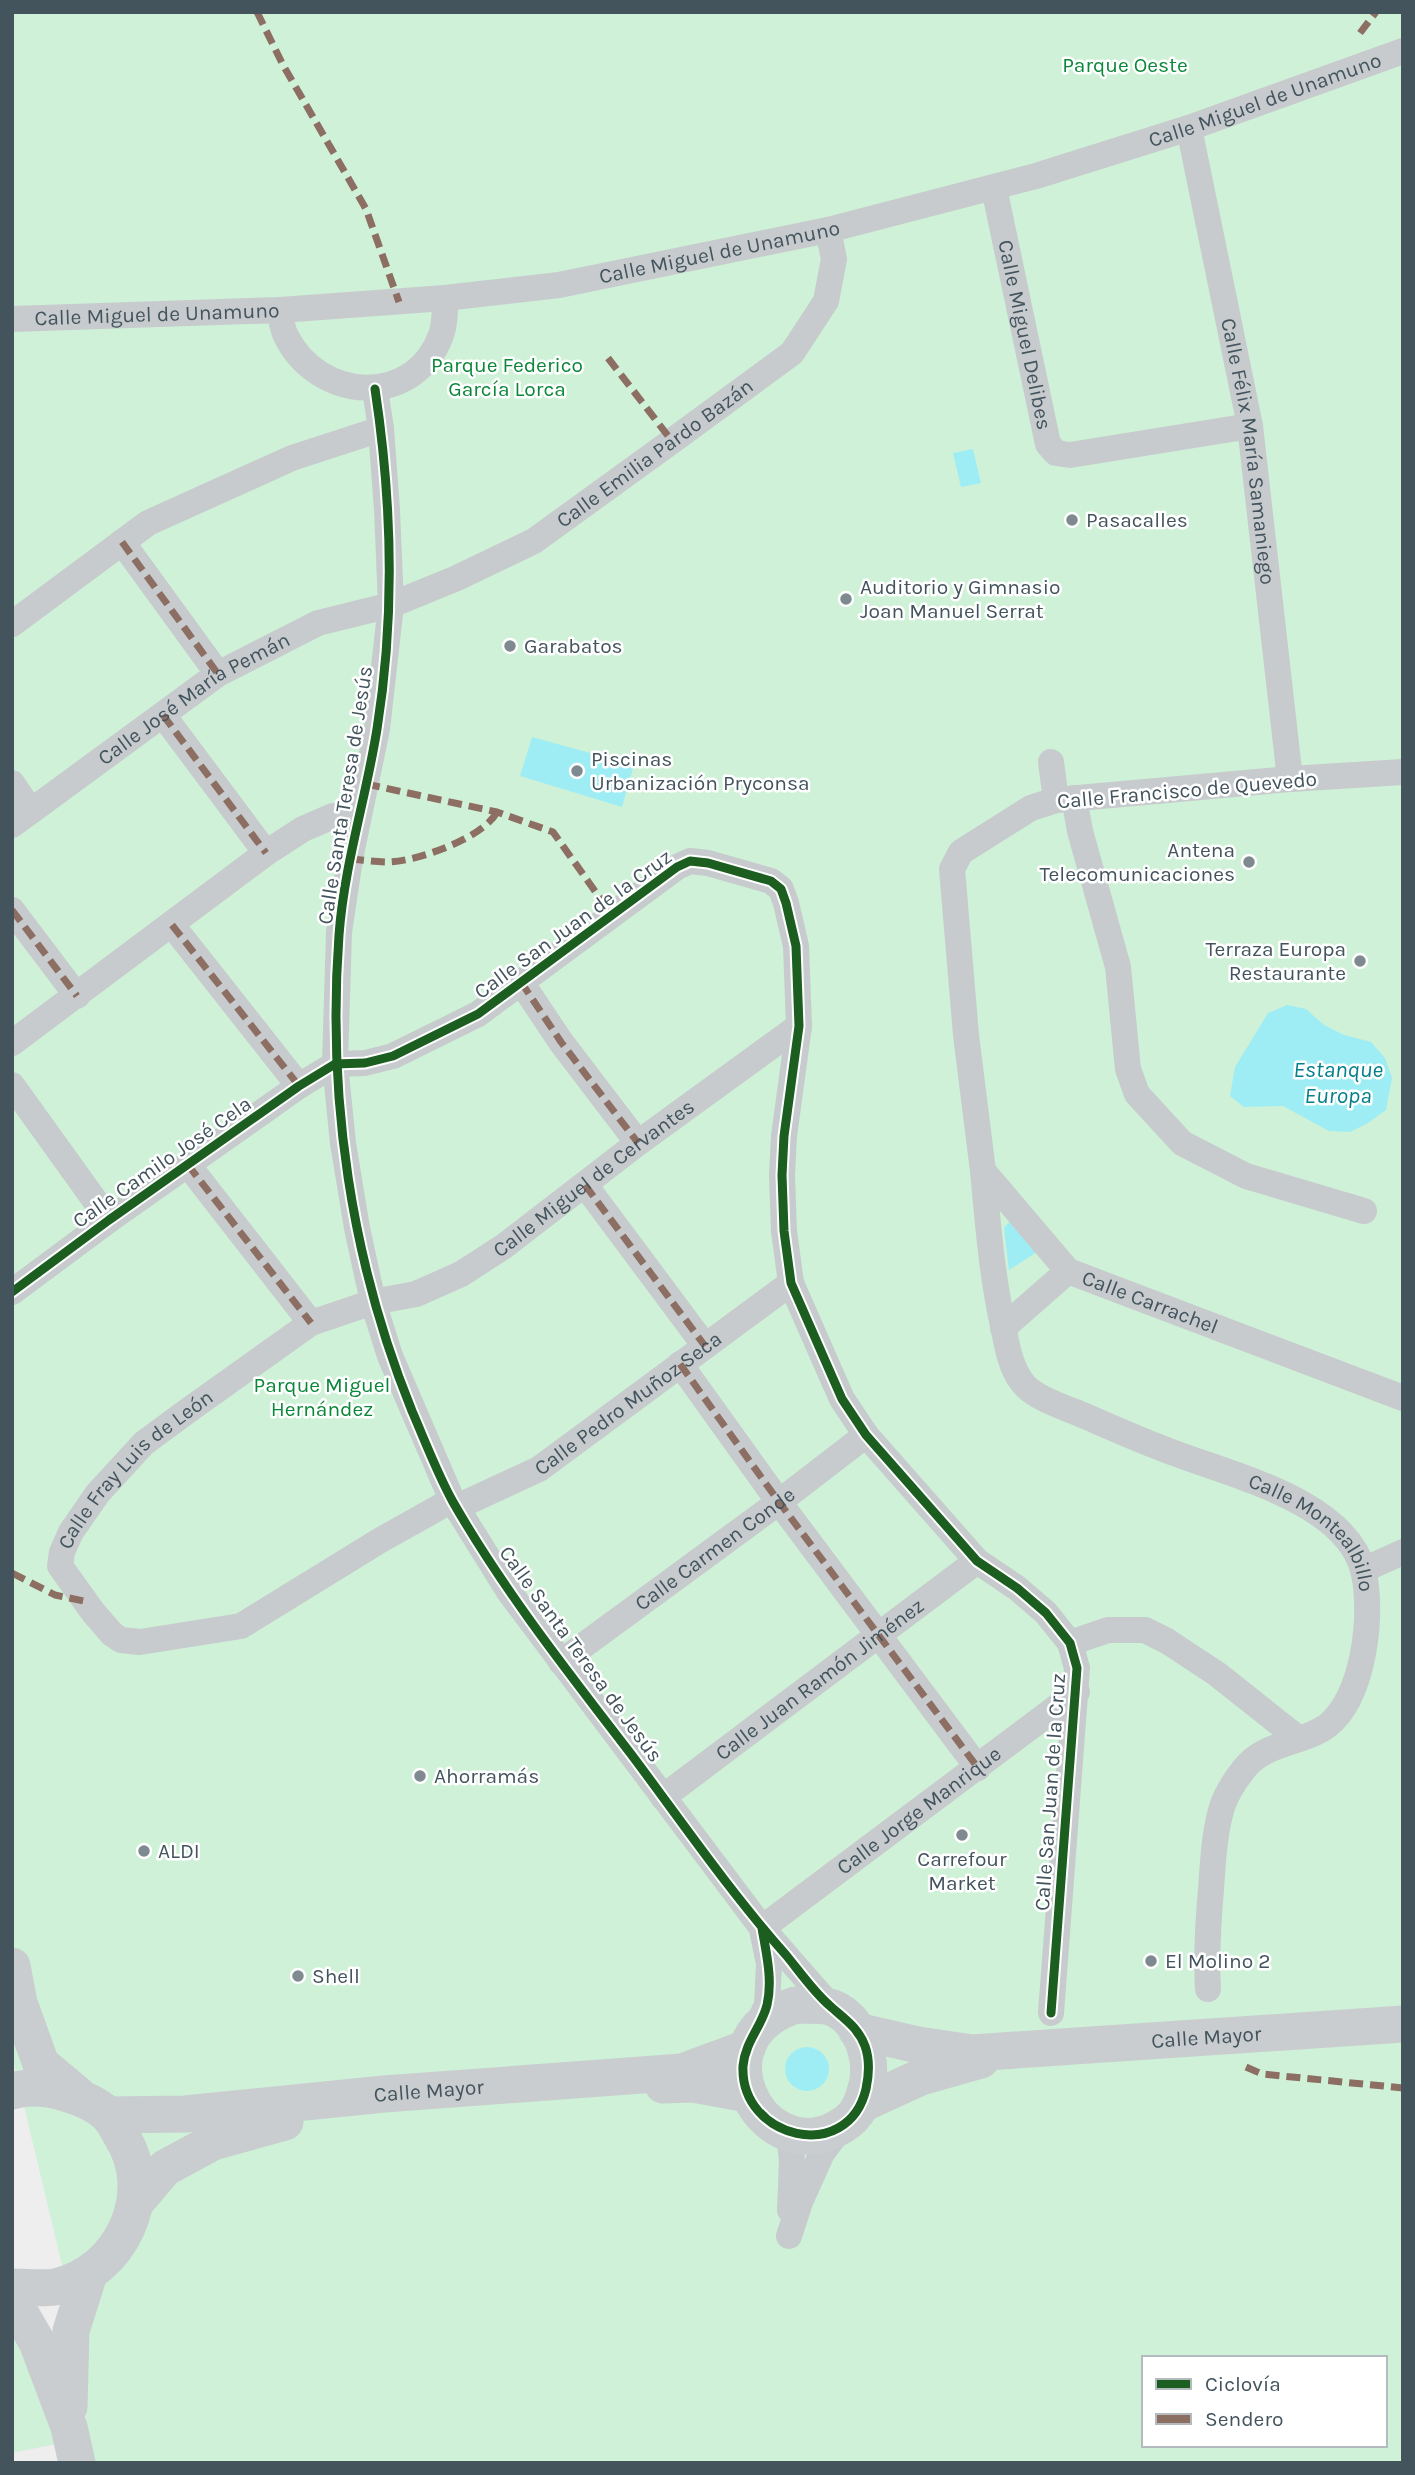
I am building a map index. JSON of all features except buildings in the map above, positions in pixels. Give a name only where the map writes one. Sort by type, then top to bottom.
[{"type":"street","name":"Calle Miguel de Unamuno","points":[[12,318],[280,310],[445,298],[559,285],[828,230],[994,188],[1189,128],[1403,51]]},
{"type":"street","name":"Calle Félix María Samaniego","points":[[1189,128],[1250,426],[1290,779]]},
{"type":"street","name":"Calle Miguel Delibes","points":[[994,188],[1048,444],[1056,453],[1070,455],[1250,426]]},
{"type":"street","name":"Calle Emilia Pardo Bazán","points":[[391,604],[457,578],[534,541],[792,352],[826,301],[834,259],[828,230]]},
{"type":"street","points":[[280,310],[284,334],[295,352],[315,372],[337,385],[375,389],[394,383],[415,371],[431,353],[445,316],[445,298]]},
{"type":"street","name":"Calle Santa Teresa de Jesús","points":[[375,389],[381,429],[391,604],[377,729],[339,932],[335,1064],[343,1143],[373,1302],[390,1356],[454,1504],[510,1593],[762,1928],[844,2019]]},
{"type":"street","points":[[12,624],[148,523],[292,458],[381,429]]},
{"type":"street","points":[[122,542],[218,674]]},
{"type":"street","name":"Calle José María Pemán","points":[[22,818],[218,674],[318,623],[391,604]]},
{"type":"street","points":[[163,715],[266,853]]},
{"type":"street","points":[[1051,762],[1080,831],[1118,967],[1128,1069],[1137,1094],[1182,1143],[1236,1171],[1364,1211]]},
{"type":"street","name":"Calle Francisco de Quevedo","points":[[984,1171],[966,1035],[952,869],[961,852],[1031,808],[1065,799],[1403,772]]},
{"type":"street","points":[[12,783],[22,818]]},
{"type":"street","points":[[12,1043],[172,926],[266,853],[303,829],[333,817],[358,820]]},
{"type":"street","name":"Calle San Juan de la Cruz","points":[[335,1064],[365,1063],[393,1056],[478,1014],[677,867],[690,861],[708,863],[771,881],[781,890],[796,946],[799,1026],[784,1136],[782,1175],[784,1231],[791,1283],[842,1399],[866,1435],[977,1561],[1017,1588],[1046,1613],[1070,1643],[1077,1668],[1051,2013]]},
{"type":"street","points":[[12,910],[77,996]]},
{"type":"street","points":[[172,926],[299,1086]]},
{"type":"street","points":[[521,982],[561,1042],[638,1143]]},
{"type":"street","name":"Calle Miguel de Cervantes","points":[[373,1302],[416,1294],[461,1274],[503,1247],[638,1143],[799,1026]]},
{"type":"street","name":"Calle Camilo José Cela","points":[[12,1292],[109,1220],[299,1086],[335,1064]]},
{"type":"street","name":"Calle Camilo José Cela","points":[[12,1085],[109,1220]]},
{"type":"street","points":[[188,1165],[311,1323]]},
{"type":"street","name":"Calle Carrachel","points":[[984,1171],[1069,1271],[1403,1398]]},
{"type":"street","name":"Calle Montealbillo","points":[[984,1171],[997,1300],[1013,1366],[1023,1384],[1045,1399],[1280,1494],[1317,1513],[1338,1528],[1354,1547],[1363,1570],[1367,1598],[1365,1639],[1359,1672],[1343,1710],[1326,1727],[1276,1746],[1256,1758],[1245,1768],[1223,1804],[1214,1844],[1206,1955],[1208,1989]]},
{"type":"street","points":[[585,1185],[705,1346]]},
{"type":"street","points":[[1003,1328],[1069,1271]]},
{"type":"street","name":"Calle Pedro Muñoz Seca","points":[[454,1504],[539,1469],[791,1283]]},
{"type":"street","name":"Calle Fray Luis de León","points":[[373,1302],[311,1323],[144,1443],[98,1493],[71,1532],[62,1552],[60,1566],[93,1612],[112,1633],[121,1640],[140,1642],[241,1626],[379,1541],[454,1504]]},
{"type":"street","points":[[680,1364],[779,1502],[978,1768]]},
{"type":"street","name":"Calle Carmen Conde","points":[[561,1662],[866,1435]]},
{"type":"street","points":[[1363,1570],[1403,1552]]},
{"type":"street","name":"Calle Juan Ramón Jiménez","points":[[663,1797],[977,1561]]},
{"type":"street","points":[[1070,1643],[1108,1630],[1145,1630],[1217,1674],[1299,1739]]},
{"type":"street","name":"Calle Jorge Manrique","points":[[762,1928],[1077,1692]]},
{"type":"street","points":[[762,1928],[769,1964],[767,2005],[750,2041],[743,2070],[748,2094],[760,2114],[776,2127],[789,2133],[825,2134],[852,2115]]},
{"type":"street","points":[[12,1966],[19,2003],[41,2064],[95,2106],[129,2148],[137,2182],[136,2202],[125,2235],[115,2250],[89,2274],[55,2287],[12,2287]]},
{"type":"street","points":[[750,2041],[768,2018],[796,2006],[844,2019],[866,2048],[869,2070],[852,2115],[822,2153],[800,2202],[789,2236],[792,2161],[789,2133]]},
{"type":"street","name":"Calle Mayor","points":[[844,2019],[918,2045],[972,2053],[1403,2024]]},
{"type":"street","name":"Calle Mayor","points":[[12,2091],[47,2088],[95,2106],[185,2114],[384,2094],[682,2072],[750,2041]]},
{"type":"street","name":"Calle Mayor","points":[[852,2115],[921,2077],[1009,2052]]},
{"type":"street","name":"Calle Mayor","points":[[136,2202],[165,2168],[213,2142],[325,2112],[548,2091],[651,2085],[693,2084],[748,2094]]},
{"type":"street","points":[[69,2427],[71,2331],[89,2274]]},
{"type":"street","points":[[12,2299],[37,2342],[69,2427],[77,2463]]},
{"type":"green space","points":[[12,12],[1403,12],[1403,2463],[93,2463],[62,2265],[12,2056]]},
{"type":"green space","points":[[12,2316],[71,2441],[12,2453]]},
{"type":"water","points":[[973,449],[981,483],[961,487],[953,453]]},
{"type":"water","name":"Piscinas Urbanización Pryconsa","points":[[532,737],[634,765],[622,807],[520,776]]},
{"type":"water","name":"Estanque Europa","points":[[1287,1005],[1306,1009],[1324,1025],[1344,1035],[1371,1042],[1385,1058],[1392,1078],[1386,1110],[1350,1132],[1329,1131],[1283,1106],[1244,1107],[1230,1096],[1235,1067],[1268,1013]]},
{"type":"water","points":[[1009,1222],[1037,1252],[1009,1270],[1004,1228]]},
{"type":"water","points":[[807,2047],[823,2053],[829,2069],[823,2085],[807,2091],[791,2085],[785,2069],[791,2053]]},
{"type":"marked path","points":[[257,12],[283,65],[366,209],[399,302]]},
{"type":"marked path","points":[[1360,33],[1376,12]]},
{"type":"marked path","points":[[608,358],[672,441]]},
{"type":"marked path","points":[[122,542],[218,674]]},
{"type":"marked path","points":[[163,715],[266,853]]},
{"type":"marked path","points":[[366,784],[497,812],[553,832],[612,915]]},
{"type":"marked path","points":[[350,859],[389,862],[432,853],[478,831],[490,822],[497,812]]},
{"type":"marked path","points":[[12,910],[77,996]]},
{"type":"marked path","points":[[172,925],[299,1086]]},
{"type":"marked path","points":[[521,982],[561,1042],[638,1143]]},
{"type":"marked path","points":[[188,1165],[311,1323]]},
{"type":"marked path","points":[[585,1185],[705,1346]]},
{"type":"marked path","points":[[680,1364],[779,1502],[978,1768]]},
{"type":"marked path","points":[[12,1573],[55,1595],[84,1601]]},
{"type":"marked path","points":[[1246,2067],[1262,2074],[1403,2088]]},
{"type":"cycle path","points":[[375,389],[388,516],[387,644],[377,729],[342,909],[336,996],[337,1057],[348,1178],[373,1296],[391,1354],[436,1468],[453,1502],[493,1567],[560,1662],[745,1907],[812,1988],[850,2023],[862,2039],[868,2062],[866,2089],[855,2113],[839,2128],[818,2134],[797,2133],[776,2125],[758,2111],[747,2091],[744,2057],[765,2013],[769,1995],[762,1928]]},
{"type":"cycle path","points":[[12,1292],[299,1086],[335,1064],[365,1063],[393,1056],[478,1014],[677,867],[690,861],[708,863],[771,881],[781,889],[796,946],[799,1026],[784,1136],[782,1175],[784,1231],[791,1283],[842,1399],[866,1435],[977,1561],[1017,1588],[1046,1613],[1070,1643],[1077,1668],[1051,2013]]},
{"type":"place","name":"Pasacalles","points":[[1072,520]]},
{"type":"place","name":"Auditorio y Gimnasio Joan Manuel Serrat","points":[[846,599]]},
{"type":"place","name":"Garabatos","points":[[510,646]]},
{"type":"place","name":"Piscinas Urbanización Pryconsa","points":[[577,771]]},
{"type":"place","name":"Antena Telecomunicaciones","points":[[1249,862]]},
{"type":"place","name":"Terraza Europa Restaurante","points":[[1360,961]]},
{"type":"place","name":"Ahorramás","points":[[420,1776]]},
{"type":"place","name":"Carrefour Market","points":[[962,1835]]},
{"type":"place","name":"ALDI","points":[[144,1851]]},
{"type":"place","name":"El Molino 2","points":[[1151,1961]]},
{"type":"place","name":"Shell","points":[[298,1976]]},
{"type":"park label","name":"Parque Oeste","points":[[1125,65]]},
{"type":"park label","name":"Parque Federico García Lorca","points":[[507,377]]},
{"type":"park label","name":"Parque Miguel Hernández","points":[[322,1397]]}]
